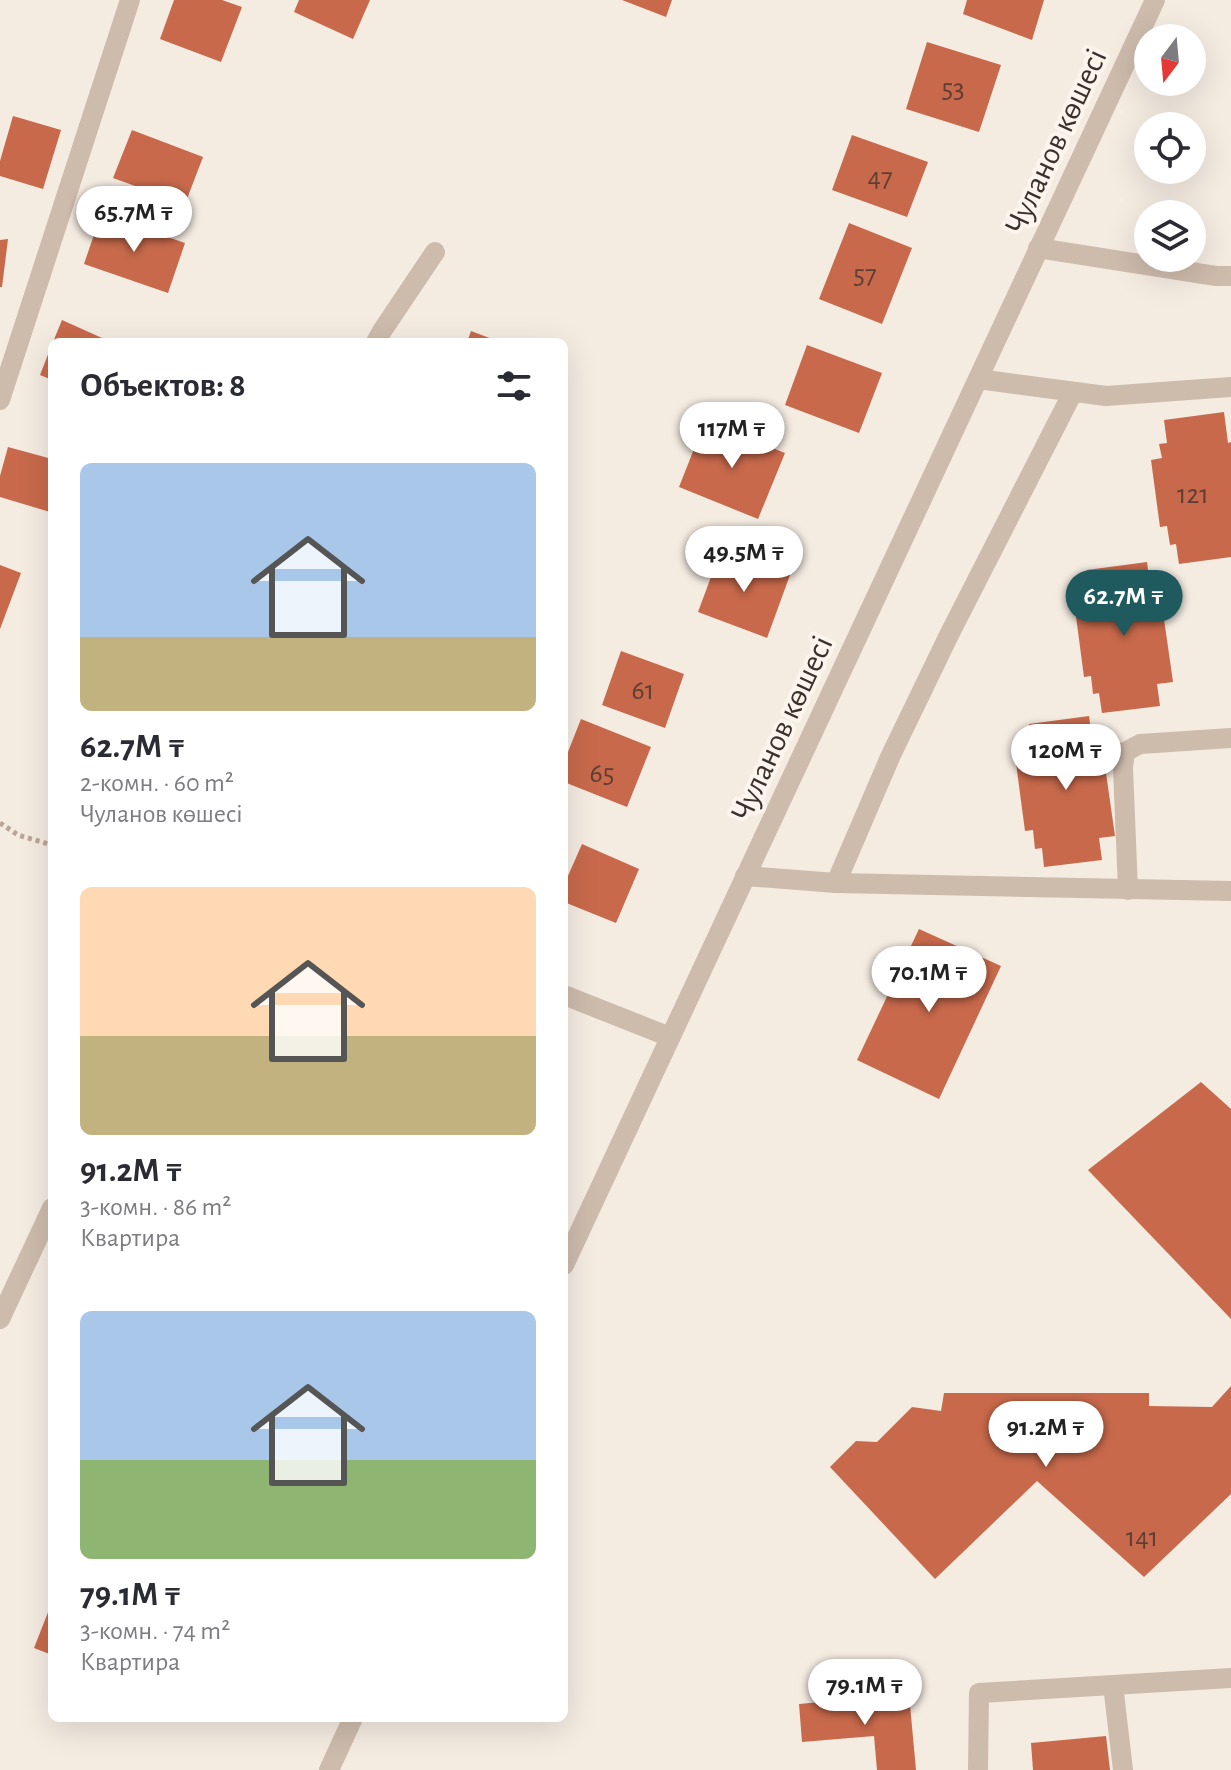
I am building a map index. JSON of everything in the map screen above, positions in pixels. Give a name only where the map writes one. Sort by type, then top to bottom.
[{"type":"street","points":[[0,400],[130,0]]},
{"type":"street","name":"Чуланов көшесі","points":[[568,1256],[1155,0]]},
{"type":"street","points":[[1038,248],[1231,276]]},
{"type":"street","points":[[378,338],[435,252]]},
{"type":"street","points":[[978,379],[1106,396],[1231,387]]},
{"type":"street","points":[[836,883],[910,715],[1073,392]]},
{"type":"street","points":[[1128,890],[1125,752],[1140,744],[1231,738]]},
{"type":"street","points":[[745,876],[836,883],[1231,891]]},
{"type":"street","points":[[568,997],[670,1037]]},
{"type":"street","points":[[0,1319],[48,1217]]},
{"type":"street","points":[[978,1770],[979,1693],[1231,1678]]},
{"type":"street","points":[[1113,1685],[1123,1770]]},
{"type":"street","points":[[329,1770],[351,1722]]},
{"type":"path","points":[[0,823],[18,835],[48,844]]},
{"type":"building","points":[[174,0],[222,0],[242,7],[221,62],[160,39]]},
{"type":"building","points":[[299,0],[370,0],[353,39],[294,12]]},
{"type":"building","points":[[622,0],[672,0],[666,17]]},
{"type":"building","points":[[967,0],[1044,0],[1032,40],[963,14]]},
{"type":"building","points":[[927,42],[1001,65],[979,132],[906,109]]},
{"type":"building","points":[[13,116],[61,130],[43,189],[0,176],[0,161]]},
{"type":"building","points":[[132,130],[203,157],[185,204],[113,178]]},
{"type":"building","points":[[852,135],[928,162],[907,217],[832,190]]},
{"type":"building","points":[[101,214],[185,243],[168,293],[84,264]]},
{"type":"building","points":[[849,223],[912,248],[882,324],[819,299]]},
{"type":"building","points":[[8,239],[2,287],[0,287],[0,240]]},
{"type":"building","points":[[62,320],[102,338],[55,338]]},
{"type":"building","points":[[471,331],[489,338],[468,338]]},
{"type":"building","points":[[807,345],[882,373],[859,433],[785,405]]},
{"type":"building","points":[[48,354],[48,378],[40,375]]},
{"type":"building","points":[[1224,412],[1228,443],[1231,442],[1231,557],[1179,564],[1176,544],[1170,545],[1167,526],[1160,527],[1151,460],[1162,458],[1159,444],[1167,443],[1164,420]]},
{"type":"building","points":[[705,421],[785,453],[758,519],[679,487]]},
{"type":"building","points":[[8,447],[48,458],[48,511],[0,497],[0,476]]},
{"type":"building","points":[[721,550],[790,575],[767,638],[698,612]]},
{"type":"building","points":[[1147,562],[1151,592],[1160,591],[1173,682],[1157,684],[1160,706],[1102,713],[1099,693],[1093,694],[1091,676],[1084,677],[1075,609],[1085,608],[1083,593],[1090,592],[1087,570]]},
{"type":"building","points":[[0,565],[21,573],[0,629]]},
{"type":"building","points":[[621,651],[684,674],[665,728],[602,705]]},
{"type":"building","points":[[1089,716],[1093,746],[1102,745],[1115,836],[1099,838],[1102,860],[1044,867],[1042,848],[1035,849],[1033,830],[1025,831],[1016,763],[1027,762],[1025,748],[1033,747],[1029,724]]},
{"type":"building","points":[[581,719],[651,747],[627,807],[568,784],[568,752]]},
{"type":"building","points":[[582,844],[639,869],[616,923],[568,904],[568,876]]},
{"type":"building","points":[[919,929],[1001,966],[939,1099],[857,1060]]},
{"type":"building","points":[[1201,1082],[1231,1109],[1231,1319],[1088,1170]]},
{"type":"building","points":[[1231,1386],[1231,1494],[1144,1577],[1037,1481],[935,1579],[830,1467],[856,1441],[877,1442],[912,1407],[941,1411],[944,1393],[1149,1393],[1149,1406],[1212,1407]]},
{"type":"building","points":[[48,1612],[48,1653],[34,1648]]},
{"type":"building","points":[[909,1694],[916,1770],[877,1770],[874,1736],[802,1742],[799,1704]]},
{"type":"building","points":[[1106,1736],[1110,1770],[1033,1770],[1031,1743]]}]
